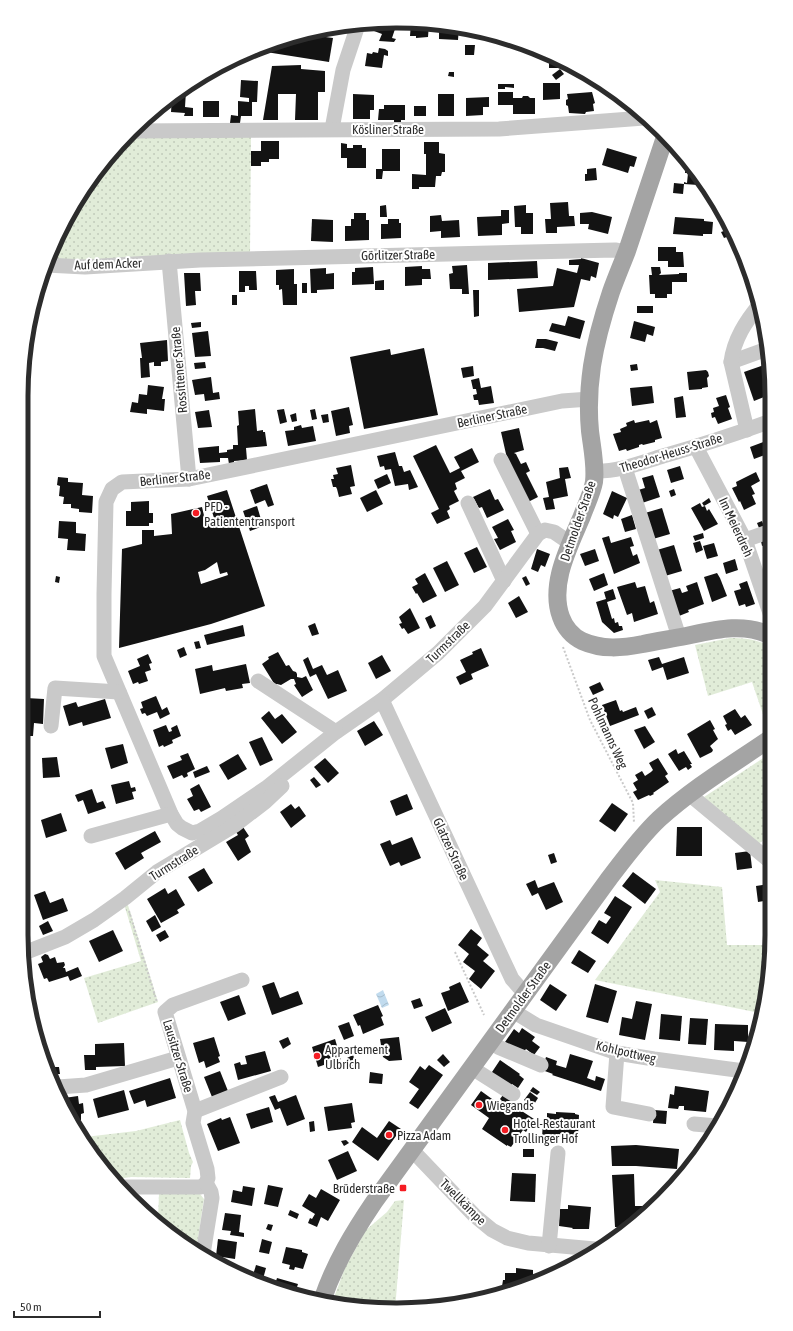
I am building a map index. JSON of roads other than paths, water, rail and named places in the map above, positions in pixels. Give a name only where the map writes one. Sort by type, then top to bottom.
[{"type":"main road","name":"Detmolder Straße","points":[[663,142],[611,292],[599,332],[592,366],[590,399],[590,425],[594,471],[593,483],[587,504],[570,543],[560,573],[557,595],[558,609],[562,621],[569,632],[581,640],[597,646],[612,648],[730,627],[750,629],[765,634]]},
{"type":"main road","name":"Detmolder Straße","points":[[324,1296],[330,1276],[339,1257],[357,1227],[490,1042],[632,849],[659,820],[689,794],[765,742]]},
{"type":"street","points":[[332,129],[343,70],[356,30]]},
{"type":"street","name":"Kösliner Straße","points":[[141,131],[499,129],[638,118]]},
{"type":"street","name":"Görlitzer Straße","points":[[169,262],[615,250],[626,252]]},
{"type":"street","name":"Auf dem Acker","points":[[52,265],[85,267],[169,262]]},
{"type":"street","name":"Rossittener Straße","points":[[169,262],[189,479]]},
{"type":"street","points":[[747,430],[731,362],[732,351],[741,330],[755,311]]},
{"type":"street","points":[[731,362],[762,351]]},
{"type":"street","name":"Berliner Straße","points":[[182,828],[177,824],[171,814],[104,656],[106,502],[112,489],[122,482],[189,479],[562,401],[590,399]]},
{"type":"street","name":"Theodor-Heuss-Straße","points":[[594,471],[608,471],[625,468],[696,447],[765,423]]},
{"type":"street","name":"Im Meierdreh","points":[[696,447],[745,540],[765,601]]},
{"type":"street","points":[[501,460],[538,534],[545,530],[554,532],[570,543]]},
{"type":"street","points":[[625,468],[679,637]]},
{"type":"street","points":[[468,503],[504,581]]},
{"type":"street","points":[[745,540],[765,533]]},
{"type":"street","name":"Turmstraße","points":[[182,828],[192,833],[200,831],[222,818],[266,788],[336,732],[382,700],[438,653],[485,606],[538,534]]},
{"type":"street","points":[[258,681],[336,732]]},
{"type":"street","points":[[51,726],[55,688],[119,692]]},
{"type":"street","name":"Glatzer Straße","points":[[382,700],[512,979],[519,987],[527,992]]},
{"type":"street","name":"Turmstraße","points":[[29,951],[66,937],[94,920],[157,872],[235,825],[265,802],[295,773],[309,753]]},
{"type":"street","points":[[689,794],[765,857]]},
{"type":"street","points":[[91,836],[171,814]]},
{"type":"street","name":"Lausitzer Straße","points":[[204,1249],[212,1198],[211,1192],[206,1183],[208,1178],[207,1169],[193,1123],[195,1111],[165,1012],[173,1005],[242,980]]},
{"type":"street","name":"Kohlpottweg","points":[[513,1011],[536,1025],[617,1053],[654,1060],[739,1070]]},
{"type":"street","points":[[490,1042],[498,1047],[541,1065]]},
{"type":"street","points":[[617,1053],[613,1107],[649,1114]]},
{"type":"street","points":[[61,1087],[86,1085],[178,1058]]},
{"type":"street","points":[[472,1068],[513,1094]]},
{"type":"street","points":[[195,1111],[281,1077]]},
{"type":"street","points":[[694,1124],[712,1126]]},
{"type":"street","name":"Twellkämpe","points":[[412,1150],[475,1216],[492,1230],[507,1238],[528,1243],[589,1249]]},
{"type":"street","points":[[549,1246],[558,1153]]},
{"type":"street","points":[[128,1187],[201,1187],[206,1183]]},
{"type":"water","points":[[383,990],[389,1005],[382,1008],[376,994]]},
{"type":"place","name":"PFD - Patiententransport","points":[[196,513]]},
{"type":"place","name":"Appartement Ulbrich","points":[[317,1056]]},
{"type":"place","name":"Wiegands","points":[[479,1105]]},
{"type":"place","name":"Hotel-Restaurant Trollinger Hof","points":[[505,1130]]},
{"type":"place","name":"Pizza Adam","points":[[389,1135]]},
{"type":"place","name":"Brüderstraße","points":[[403,1188]]}]
